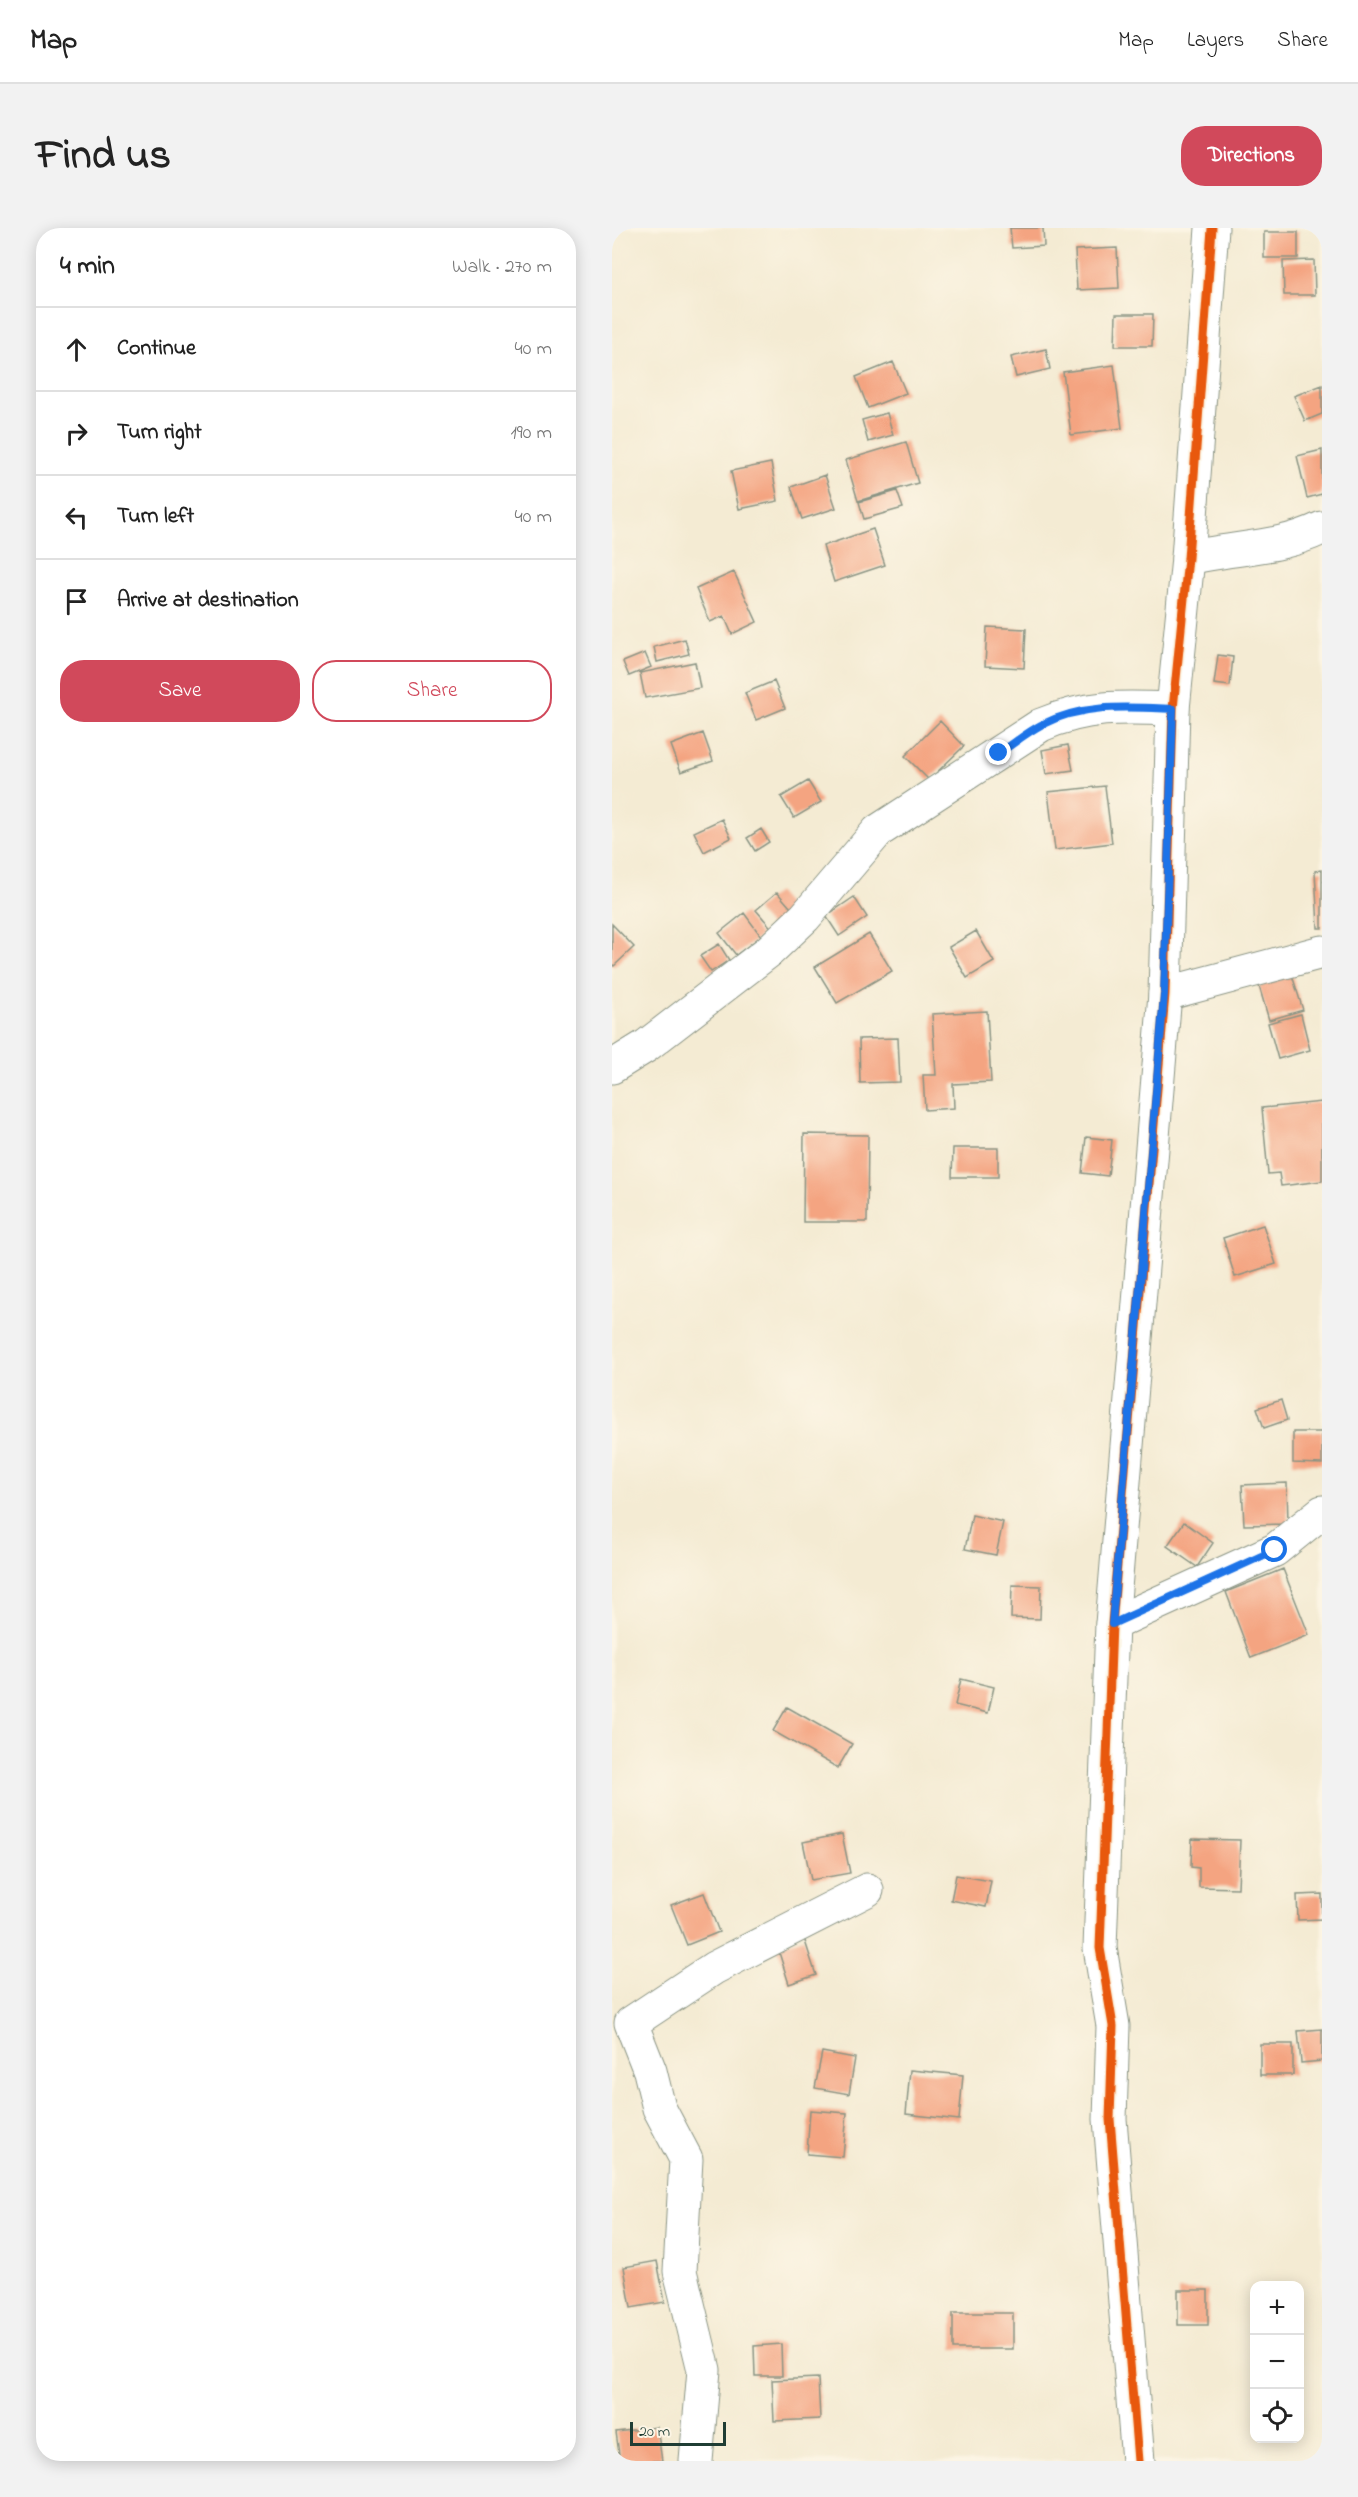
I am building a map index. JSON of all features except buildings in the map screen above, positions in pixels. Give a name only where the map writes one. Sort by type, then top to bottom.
[{"type":"street","points":[[1138,2461],[1110,2118],[1113,2026],[1100,1948],[1112,1624],[1164,994],[1173,709],[1188,558],[1212,228]]},
{"type":"street","points":[[1188,558],[1222,549],[1284,543],[1322,528]]},
{"type":"street","points":[[612,1067],[646,1046],[768,952],[805,917],[878,831],[1041,725],[1068,713],[1106,707],[1173,709]]},
{"type":"street","points":[[1164,994],[1322,952]]},
{"type":"street","points":[[1112,1624],[1275,1550],[1322,1512]]},
{"type":"street","points":[[696,2461],[704,2370],[680,2271],[686,2159],[659,2108],[650,2071],[632,2023],[714,1968],[867,1890]]},
{"type":"cycle path","points":[[1138,2461],[1110,2119],[1113,2026],[1100,1948],[1112,1624],[1165,994],[1173,709],[1188,558],[1212,228]]},
{"type":"route","points":[[999,753],[1041,725],[1068,713],[1106,707],[1173,709],[1164,994],[1112,1624],[1275,1550]]}]
